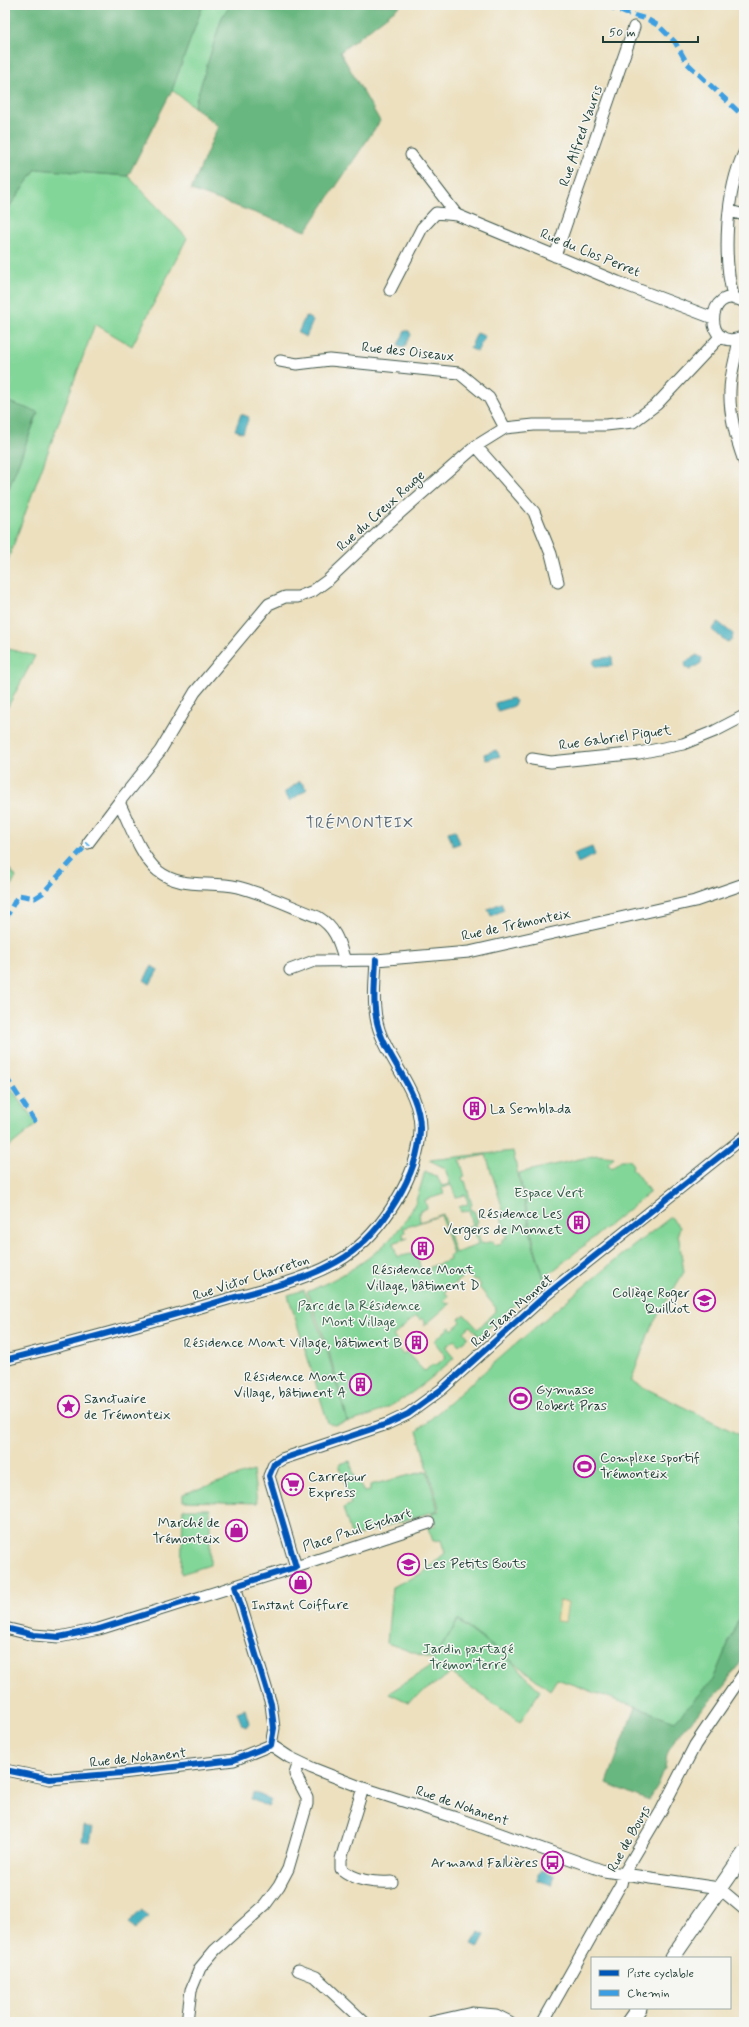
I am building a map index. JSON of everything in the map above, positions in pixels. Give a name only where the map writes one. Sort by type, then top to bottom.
[{"type":"street","name":"Rue Alfred Vauris","points":[[555,256],[634,27]]},
{"type":"street","points":[[744,153],[734,188],[730,211],[726,266],[739,301],[722,302],[714,312],[712,318],[713,325],[721,336],[727,338],[742,337],[729,390],[737,443],[744,460]]},
{"type":"street","name":"Rue du Clos Perret","points":[[411,155],[457,215]]},
{"type":"street","points":[[730,211],[744,215]]},
{"type":"street","name":"Rue du Clos Perret","points":[[390,290],[422,228],[436,213],[457,215],[555,256],[712,318]]},
{"type":"street","name":"Rue du Creux Rouge","points":[[88,843],[160,751],[195,692],[269,604],[285,597],[298,597],[313,591],[328,580],[386,525],[476,446],[505,428],[534,425],[606,425],[633,422],[657,404],[721,336]]},
{"type":"street","name":"Rue des Oiseaux","points":[[280,362],[297,364],[337,360],[459,373],[489,398],[505,428]]},
{"type":"street","points":[[476,446],[534,512],[551,554],[558,582]]},
{"type":"street","name":"Rue Gabriel Piguet","points":[[532,759],[551,762],[639,753],[683,744],[715,731],[744,716]]},
{"type":"street","points":[[119,802],[141,849],[156,870],[170,880],[187,884],[213,884],[237,887],[318,917],[327,923],[336,934],[344,962]]},
{"type":"street","name":"Rue de Trémonteix","points":[[290,970],[314,961],[344,962],[469,952],[695,900],[744,884]]},
{"type":"street","name":"Rue Victor Charreton","points":[[5,1360],[149,1322],[294,1280],[345,1257],[367,1239],[392,1209],[409,1177],[417,1152],[420,1129],[414,1099],[381,1036],[374,1014],[376,960]]},
{"type":"street","name":"Rue Jean Monnet","points":[[274,1464],[282,1459],[387,1424],[408,1414],[442,1389],[558,1286],[744,1137]]},
{"type":"street","name":"Place Paul Eychart","points":[[274,1464],[269,1476],[296,1567]]},
{"type":"street","name":"Place Paul Eychart","points":[[5,1628],[34,1635],[59,1637],[99,1629],[296,1567],[429,1522]]},
{"type":"street","points":[[235,1586],[271,1704],[274,1728],[271,1745]]},
{"type":"street","name":"Rue de Bouys","points":[[543,2022],[621,1884],[623,1875],[661,1811],[695,1745],[744,1673]]},
{"type":"street","name":"Rue de Nohanent","points":[[5,1770],[50,1779],[115,1773],[234,1760],[271,1745],[300,1762],[364,1788],[456,1818],[585,1865],[623,1875],[719,1888]]},
{"type":"street","points":[[187,2022],[191,1990],[200,1968],[215,1950],[265,1905],[279,1886],[288,1869],[307,1804],[307,1797],[295,1774],[300,1762]]},
{"type":"street","points":[[364,1788],[341,1860],[341,1869],[348,1874],[373,1884],[392,1882]]},
{"type":"street","points":[[673,1957],[744,1854]]},
{"type":"street","points":[[719,1888],[744,1909]]},
{"type":"street","points":[[298,1970],[316,1977],[364,2022]]},
{"type":"street","points":[[630,2022],[638,2009]]},
{"type":"street","points":[[432,2022],[472,2013],[496,2015],[510,2022]]},
{"type":"green space","points":[[5,5],[203,5],[172,90],[128,176],[36,169],[5,213]]},
{"type":"green space","points":[[203,5],[231,5],[222,17],[194,107],[172,90]]},
{"type":"green space","points":[[231,5],[401,5],[340,52],[380,121],[306,231],[191,190],[218,126],[194,107],[222,17]]},
{"type":"green space","points":[[36,169],[128,176],[187,238],[132,346],[95,324],[5,568],[5,498],[38,413],[5,401],[5,213]]},
{"type":"green space","points":[[5,401],[38,412],[5,498]]},
{"type":"green space","points":[[5,648],[35,656],[5,712]]},
{"type":"green space","points":[[5,864],[16,877],[5,898]]},
{"type":"green space","points":[[5,1080],[37,1124],[5,1150]]},
{"type":"green space","name":"Parc de la Résidence Mont Village","points":[[513,1151],[534,1249],[544,1279],[479,1336],[470,1326],[464,1332],[468,1337],[459,1345],[454,1340],[445,1347],[454,1358],[418,1388],[392,1405],[378,1412],[364,1418],[348,1422],[328,1348],[307,1292],[355,1267],[383,1246],[406,1219],[415,1203],[425,1171],[437,1177],[442,1186],[450,1184],[445,1168],[429,1160]],"holes":[[[486,1155],[505,1216],[501,1217],[507,1238],[502,1240],[502,1243],[494,1245],[493,1241],[481,1244],[475,1223],[478,1222],[474,1211],[472,1211],[470,1206],[472,1205],[465,1181],[463,1181],[462,1178],[465,1177],[460,1160]],[[451,1185],[456,1197],[466,1195],[468,1204],[459,1207],[461,1212],[469,1210],[473,1225],[466,1227],[466,1230],[474,1228],[478,1245],[455,1253],[443,1214],[420,1222],[419,1212],[427,1208],[425,1200],[444,1194],[442,1188]],[[441,1215],[453,1254],[449,1256],[450,1260],[430,1267],[431,1271],[422,1273],[416,1253],[397,1257],[393,1243],[408,1238],[404,1239],[404,1228]],[[467,1273],[474,1281],[476,1279],[481,1285],[479,1287],[496,1308],[478,1329],[464,1314],[459,1319],[461,1322],[452,1330],[450,1327],[434,1341],[446,1357],[435,1366],[433,1364],[425,1371],[406,1352],[403,1354],[397,1348],[400,1345],[393,1336],[416,1316],[420,1320],[422,1318],[426,1323],[424,1326],[451,1303],[447,1304],[444,1300],[448,1296],[445,1292]]]},
{"type":"green space","name":"Espace Vert","points":[[597,1155],[614,1157],[608,1164],[611,1168],[621,1160],[630,1160],[633,1166],[632,1168],[650,1192],[544,1278],[535,1248],[519,1173]]},
{"type":"green space","name":"Complexe sportif Trémonteix","points":[[671,1217],[680,1227],[678,1233],[684,1272],[651,1327],[631,1381],[744,1437],[744,1579],[740,1615],[713,1680],[675,1721],[557,1679],[550,1690],[458,1620],[437,1654],[458,1621],[512,1662],[540,1691],[520,1722],[451,1673],[408,1702],[389,1693],[431,1666],[434,1660],[387,1643],[392,1587],[423,1573],[445,1553],[441,1540],[433,1541],[428,1528],[436,1525],[431,1513],[440,1511],[417,1431],[605,1268]]},
{"type":"green space","points":[[304,1290],[327,1350],[347,1422],[334,1425],[328,1423],[288,1295]]},
{"type":"green space","points":[[350,1461],[354,1475],[364,1492],[370,1491],[370,1485],[427,1471],[438,1510],[352,1537],[343,1508],[351,1504],[339,1464]]},
{"type":"green space","points":[[253,1471],[257,1503],[183,1501],[183,1494]]},
{"type":"green space","points":[[183,1509],[210,1509],[210,1565],[181,1574]]},
{"type":"green space","points":[[744,1579],[744,1656],[725,1685],[676,1737],[667,1754],[665,1768],[658,1785],[648,1801],[607,1783],[635,1707],[675,1721],[713,1680],[740,1615]]},
{"type":"sand","points":[[559,1601],[568,1602],[565,1622],[556,1621]]},
{"type":"water","points":[[308,316],[313,321],[306,337],[298,333],[305,317]]},
{"type":"water","points":[[405,331],[409,331],[411,335],[404,348],[398,345]]},
{"type":"water","points":[[477,333],[485,336],[477,352],[470,348]]},
{"type":"water","points":[[241,414],[249,417],[243,433],[235,430]]},
{"type":"water","points":[[718,622],[733,634],[732,640],[727,642],[712,630]]},
{"type":"water","points":[[697,655],[702,658],[701,663],[690,670],[686,668],[685,662]]},
{"type":"water","points":[[612,657],[613,666],[595,667],[593,663],[595,659]]},
{"type":"water","points":[[512,698],[516,701],[514,706],[498,711],[495,703]]},
{"type":"water","points":[[496,750],[500,756],[487,760],[485,759],[484,754]]},
{"type":"water","points":[[300,781],[307,789],[290,801],[284,793]]},
{"type":"water","points":[[455,830],[460,843],[453,846],[448,832]]},
{"type":"water","points":[[592,847],[595,855],[578,863],[574,854]]},
{"type":"water","points":[[501,903],[504,910],[491,916],[488,909]]},
{"type":"water","points":[[152,966],[158,970],[150,984],[144,980]]},
{"type":"water","points":[[245,1709],[249,1723],[246,1727],[242,1725],[237,1712]]},
{"type":"water","points":[[254,1792],[271,1800],[268,1807],[251,1799]]},
{"type":"water","points":[[84,1826],[93,1828],[90,1842],[82,1841]]},
{"type":"water","points":[[541,1871],[555,1876],[552,1885],[537,1880],[537,1874]]},
{"type":"water","points":[[142,1910],[148,1917],[135,1929],[129,1922]]},
{"type":"water","points":[[479,1932],[485,1935],[478,1948],[472,1944]]},
{"type":"marked path","points":[[606,5],[625,13],[647,19],[659,26],[675,42],[687,63],[744,117]]},
{"type":"marked path","points":[[5,920],[18,895],[35,898],[43,893],[88,843]]},
{"type":"marked path","points":[[5,1076],[37,1124]]},
{"type":"cycle path","points":[[5,1360],[145,1323],[273,1287],[303,1277],[332,1265],[345,1257],[372,1233],[385,1218],[406,1183],[418,1147],[420,1130],[416,1104],[386,1047],[378,1026],[374,998],[376,960]]},
{"type":"cycle path","points":[[5,1770],[50,1779],[122,1773],[234,1760],[271,1745],[274,1728],[271,1704],[235,1586],[296,1567],[269,1476],[274,1464],[282,1459],[387,1424],[408,1414],[442,1389],[546,1295],[744,1137]]},
{"type":"cycle path","points":[[5,1628],[34,1635],[59,1637],[99,1629],[197,1598]]},
{"type":"place","name":"La Semblada","points":[[474,1109]]},
{"type":"place","name":"Résidence Les Vergers de Monnet","points":[[578,1222]]},
{"type":"place","name":"Résidence Mont Village, bâtiment D","points":[[423,1248]]},
{"type":"place","name":"Collège Roger Quilliot","points":[[705,1301]]},
{"type":"place","name":"Résidence Mont Village, bâtiment B","points":[[417,1343]]},
{"type":"place","name":"Résidence Mont Village, bâtiment A","points":[[361,1385]]},
{"type":"place","name":"Gymnase Robert Pras","points":[[520,1398]]},
{"type":"place","name":"Sanctuaire de Trémonteix","points":[[68,1407]]},
{"type":"place","name":"Complexe sportif Trémonteix","points":[[585,1466]]},
{"type":"place","name":"Carrefour Express","points":[[293,1485]]},
{"type":"place","name":"Marché de Trémonteix","points":[[236,1531]]},
{"type":"place","name":"Les Petits Bouts","points":[[409,1564]]},
{"type":"place","name":"Instant Coiffure","points":[[300,1583]]},
{"type":"place","name":"Armand Fallières","points":[[553,1863]]},
{"type":"district","name":"TRÉMONTEIX","points":[[360,823]]},
{"type":"park label","name":"Jardin partagé Trémon'Terre","points":[[468,1658]]}]
